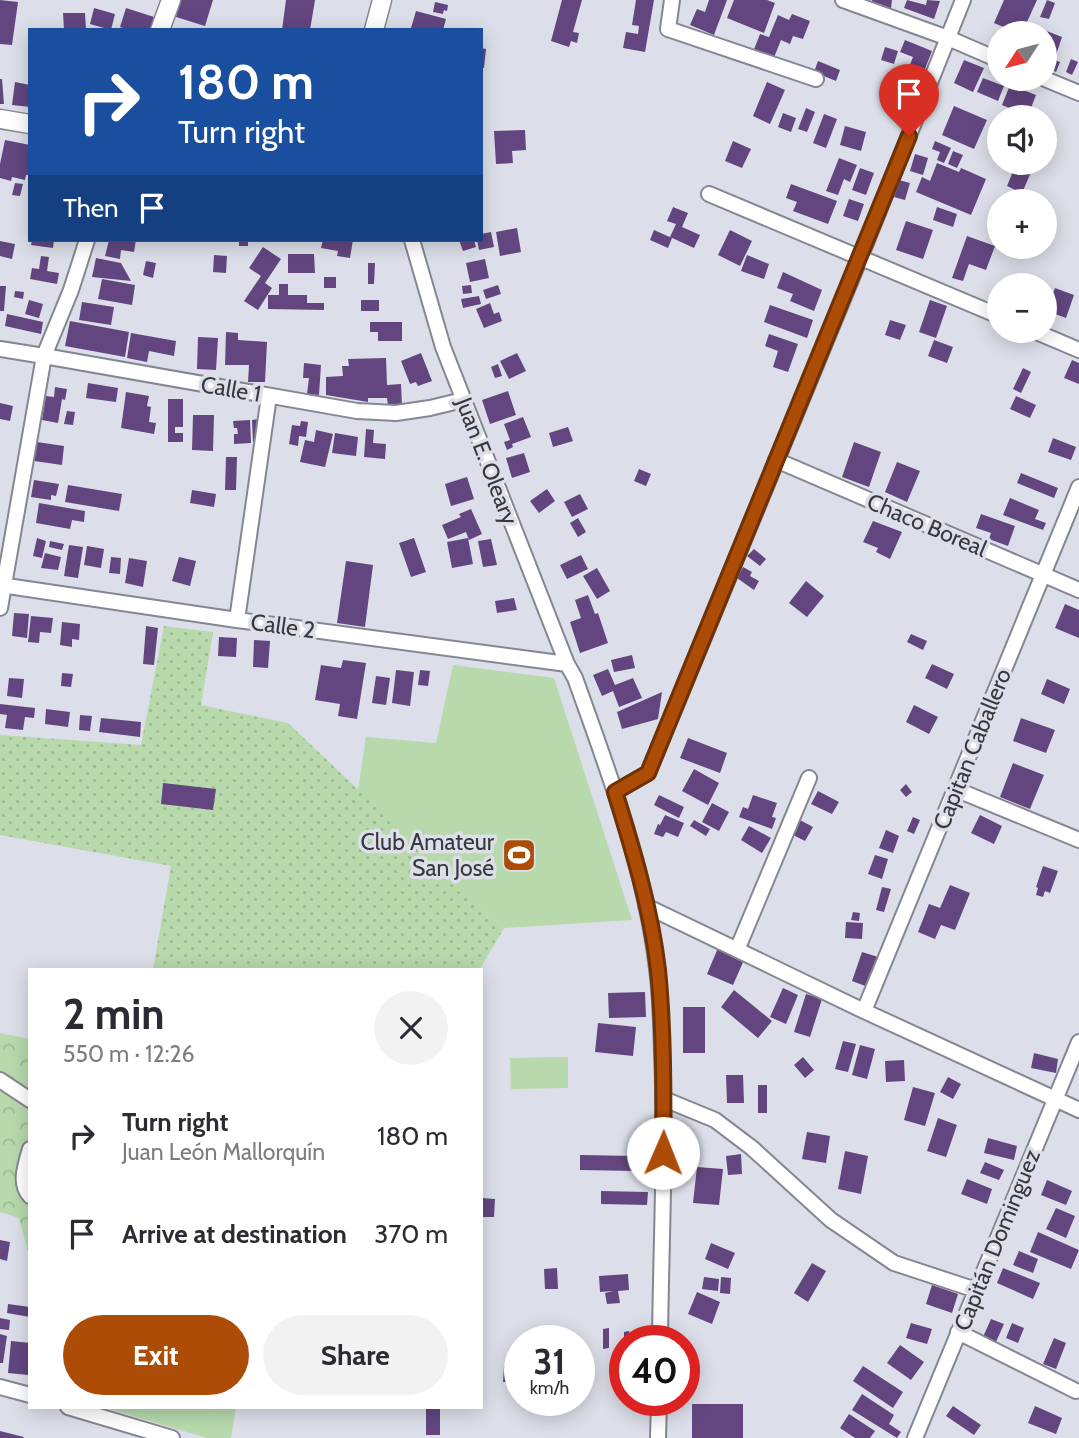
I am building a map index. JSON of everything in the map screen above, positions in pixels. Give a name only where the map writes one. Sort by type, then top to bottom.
[{"type":"main road","points":[[161,28],[171,0]]},
{"type":"main road","points":[[375,28],[382,0]]},
{"type":"main road","points":[[0,119],[28,124]]},
{"type":"street","points":[[672,0],[668,29],[816,79]]},
{"type":"street","points":[[843,0],[987,55]]},
{"type":"street","points":[[615,792],[648,773],[963,0]]},
{"type":"street","points":[[1057,84],[1079,93]]},
{"type":"street","points":[[709,194],[987,311]]},
{"type":"street","points":[[0,608],[44,356],[87,242]]},
{"type":"street","name":"Juan E. Oleary","points":[[413,242],[443,347],[567,664],[575,678],[615,792],[646,906],[657,969],[664,1099],[660,1325]]},
{"type":"street","points":[[1057,341],[1079,350]]},
{"type":"street","name":"Calle 1","points":[[0,349],[357,411],[396,413],[463,400]]},
{"type":"street","points":[[237,620],[269,396]]},
{"type":"street","name":"Chaco Boreal","points":[[776,460],[1079,590]]},
{"type":"street","name":"Capitan Caballero","points":[[864,1011],[1079,487]]},
{"type":"street","name":"Calle 2","points":[[2,586],[567,664]]},
{"type":"street","points":[[737,950],[809,778]]},
{"type":"street","points":[[955,789],[1079,840]]},
{"type":"street","points":[[646,906],[1079,1111]]},
{"type":"street","name":"Capitán Dominguez","points":[[915,1438],[1079,1042]]},
{"type":"street","points":[[0,1080],[28,1099]]},
{"type":"street","points":[[664,1099],[715,1119],[752,1148],[831,1220],[894,1263],[976,1290]]},
{"type":"street","points":[[28,1156],[23,1175],[28,1194]]},
{"type":"street","points":[[958,1332],[1076,1391]]},
{"type":"street","points":[[0,1387],[28,1394]]},
{"type":"street","points":[[75,1409],[172,1438]]},
{"type":"street","points":[[658,1438],[659,1416]]},
{"type":"green space","points":[[164,626],[213,632],[201,705],[288,723],[504,928],[481,968],[153,968],[171,866],[0,835],[0,735],[141,745]]},
{"type":"green space","name":"Club Amateur San José","points":[[453,665],[554,678],[632,920],[504,928],[358,790],[366,737],[436,743]]},
{"type":"green space","points":[[0,1033],[28,1039],[28,1252],[19,1218],[0,1212]]},
{"type":"green space","points":[[568,1057],[568,1088],[511,1089],[510,1058]]},
{"type":"green space","points":[[110,1409],[236,1409],[231,1438],[207,1438]]},
{"type":"building","points":[[0,0],[18,2],[12,45],[0,44]]},
{"type":"building","points":[[181,0],[213,0],[205,26],[176,17]]},
{"type":"building","points":[[286,0],[315,0],[310,28],[282,28]]},
{"type":"building","points":[[562,0],[582,0],[573,32],[579,33],[577,43],[571,41],[569,47],[551,41]]},
{"type":"building","points":[[636,0],[654,0],[645,52],[623,48],[626,32],[638,34],[639,26],[632,25]]},
{"type":"building","points":[[709,0],[727,0],[714,35],[690,25],[697,9],[705,12]]},
{"type":"building","points":[[734,0],[767,0],[775,3],[764,33],[727,18]]},
{"type":"building","points":[[872,0],[892,0],[891,8],[872,7]]},
{"type":"building","points":[[907,0],[926,5],[927,0],[940,1],[934,19],[904,8]]},
{"type":"building","points":[[1004,0],[1037,0],[1027,21],[995,21]]},
{"type":"building","points":[[1047,0],[1055,3],[1049,19],[1040,17]]},
{"type":"building","points":[[435,2],[448,5],[447,11],[444,10],[443,14],[433,12]]},
{"type":"building","points":[[94,8],[115,14],[112,28],[90,24]]},
{"type":"building","points":[[126,8],[154,17],[151,28],[120,27]]},
{"type":"building","points":[[416,11],[446,19],[444,28],[411,28]]},
{"type":"building","points":[[63,13],[85,13],[86,28],[64,28]]},
{"type":"building","points":[[792,14],[810,21],[803,39],[793,36],[790,44],[781,40],[773,60],[753,52],[760,34],[769,37],[778,15],[789,20]]},
{"type":"building","points":[[1057,35],[1062,37],[1057,52]]},
{"type":"building","points":[[905,40],[932,51],[919,84],[905,78],[913,57],[900,52]]},
{"type":"building","points":[[885,47],[898,51],[894,64],[881,60]]},
{"type":"building","points":[[483,48],[486,49],[483,68]]},
{"type":"building","points":[[1071,59],[1078,62],[1072,75],[1066,72]]},
{"type":"building","points":[[964,60],[984,68],[973,92],[954,83]]},
{"type":"building","points":[[818,61],[840,70],[836,81],[814,72]]},
{"type":"building","points":[[983,78],[987,80],[987,91],[1002,91],[998,101],[977,92]]},
{"type":"building","points":[[2,79],[4,104],[0,104]]},
{"type":"building","points":[[15,82],[28,85],[28,107],[12,105]]},
{"type":"building","points":[[767,82],[785,90],[770,124],[753,116]]},
{"type":"building","points":[[1008,91],[1026,91],[1036,95],[1032,105],[1002,105]]},
{"type":"building","points":[[954,106],[987,120],[974,149],[942,135]]},
{"type":"building","points":[[806,108],[815,112],[807,132],[798,129]]},
{"type":"building","points":[[783,113],[796,118],[791,132],[778,127]]},
{"type":"building","points":[[824,114],[837,119],[826,148],[813,143]]},
{"type":"building","points":[[845,126],[866,132],[861,151],[840,145]]},
{"type":"building","points":[[525,130],[526,150],[512,151],[513,163],[496,164],[494,131]]},
{"type":"building","points":[[5,140],[28,145],[28,175],[25,180],[12,177],[11,181],[0,178]]},
{"type":"building","points":[[733,141],[751,149],[742,168],[725,161]]},
{"type":"building","points":[[935,141],[951,148],[944,163],[937,160],[940,152],[932,149]]},
{"type":"building","points":[[953,151],[963,155],[957,168],[948,164]]},
{"type":"building","points":[[915,154],[928,158],[923,175],[910,171]]},
{"type":"building","points":[[839,158],[857,165],[850,182],[844,179],[838,195],[826,191]]},
{"type":"building","points":[[937,163],[959,172],[961,168],[986,179],[971,215],[916,192],[922,177],[930,181]]},
{"type":"building","points":[[860,168],[874,173],[866,195],[852,190]]},
{"type":"building","points":[[1012,175],[1030,175],[1024,189],[1007,186]]},
{"type":"building","points":[[899,180],[910,183],[905,200],[894,197]]},
{"type":"building","points":[[15,183],[23,184],[20,196],[12,195]]},
{"type":"building","points":[[791,184],[837,201],[828,224],[793,211],[797,202],[786,198]]},
{"type":"building","points":[[849,199],[864,204],[858,221],[843,216]]},
{"type":"building","points":[[673,207],[688,213],[682,227],[700,235],[694,248],[670,237],[676,224],[667,221]]},
{"type":"building","points":[[937,207],[957,214],[953,227],[933,220]]},
{"type":"building","points":[[906,221],[933,230],[923,259],[896,250]]},
{"type":"building","points":[[517,228],[521,252],[500,256],[496,232]]},
{"type":"building","points":[[654,230],[672,238],[668,248],[650,240]]},
{"type":"building","points":[[730,230],[752,241],[740,266],[718,255]]},
{"type":"building","points":[[491,232],[494,247],[479,250],[477,242],[483,242],[483,234]]},
{"type":"building","points":[[967,236],[987,243],[987,259],[990,259],[986,270],[969,264],[963,281],[952,278]]},
{"type":"building","points":[[0,241],[15,244],[12,259],[0,256]]},
{"type":"building","points":[[32,242],[54,242],[53,248],[31,245]]},
{"type":"building","points":[[108,242],[136,242],[134,252],[121,250],[120,259],[105,256]]},
{"type":"building","points":[[239,242],[248,242],[248,246],[239,246]]},
{"type":"building","points":[[322,242],[353,242],[350,258],[337,256],[338,251],[321,248]]},
{"type":"building","points":[[460,242],[475,242],[476,247],[463,251]]},
{"type":"building","points":[[263,247],[281,259],[265,283],[272,288],[258,310],[244,301],[261,276],[249,268]]},
{"type":"building","points":[[288,254],[314,254],[315,273],[288,273]]},
{"type":"building","points":[[214,255],[227,256],[226,273],[213,272]]},
{"type":"building","points":[[747,255],[769,264],[764,279],[741,271]]},
{"type":"building","points":[[41,256],[49,257],[47,271],[59,273],[57,284],[30,279],[32,268],[39,269]]},
{"type":"building","points":[[96,258],[121,263],[131,281],[92,277]]},
{"type":"building","points":[[485,259],[489,278],[470,282],[466,263]]},
{"type":"building","points":[[146,261],[156,263],[153,278],[143,275]]},
{"type":"building","points":[[368,263],[375,263],[374,284],[368,284]]},
{"type":"building","points":[[783,272],[822,290],[814,311],[790,301],[793,294],[777,288]]},
{"type":"building","points":[[324,277],[336,277],[336,288],[324,288]]},
{"type":"building","points":[[102,279],[135,285],[132,305],[98,299]]},
{"type":"building","points":[[279,284],[288,284],[288,295],[307,295],[307,303],[324,303],[324,310],[268,309],[268,295],[279,295]]},
{"type":"building","points":[[471,285],[472,293],[463,294],[462,286]]},
{"type":"building","points":[[498,285],[501,294],[486,299],[483,290]]},
{"type":"building","points":[[0,286],[6,286],[4,311],[0,311]]},
{"type":"building","points":[[1057,289],[1074,295],[1066,318],[1057,315]]},
{"type":"building","points":[[15,291],[24,292],[23,299],[14,297]]},
{"type":"building","points":[[479,296],[481,304],[463,308],[461,299]]},
{"type":"building","points":[[29,300],[43,304],[39,318],[25,314]]},
{"type":"building","points":[[361,300],[379,300],[379,311],[361,311]]},
{"type":"building","points":[[930,300],[947,306],[936,338],[919,332]]},
{"type":"building","points":[[82,302],[114,307],[111,325],[79,320]]},
{"type":"building","points":[[490,303],[494,314],[499,312],[502,321],[484,328],[476,309]]},
{"type":"building","points":[[770,305],[813,320],[807,338],[764,322]]},
{"type":"building","points":[[7,314],[43,322],[41,334],[5,326]]},
{"type":"building","points":[[890,320],[906,325],[900,340],[885,335]]},
{"type":"building","points":[[70,321],[129,332],[125,357],[65,346]]},
{"type":"building","points":[[370,322],[402,322],[402,341],[378,341],[378,332],[370,332]]},
{"type":"building","points":[[226,332],[238,333],[238,340],[267,342],[265,382],[248,382],[249,365],[225,365]]},
{"type":"building","points":[[131,333],[176,341],[174,356],[149,351],[147,362],[127,358]]},
{"type":"building","points":[[769,334],[798,344],[788,372],[773,367],[778,351],[765,346]]},
{"type":"building","points":[[198,337],[218,338],[216,370],[197,369]]},
{"type":"building","points":[[934,340],[953,347],[947,363],[928,356]]},
{"type":"building","points":[[421,353],[432,381],[418,386],[416,382],[410,384],[401,361]]},
{"type":"building","points":[[517,353],[526,371],[509,379],[500,361]]},
{"type":"building","points":[[386,358],[387,385],[401,384],[402,406],[388,406],[387,398],[368,398],[368,402],[326,395],[326,377],[343,376],[342,366],[349,366],[348,359]]},
{"type":"building","points":[[1072,360],[1079,363],[1079,384],[1064,378]]},
{"type":"building","points":[[304,363],[321,365],[319,395],[307,394],[309,378],[303,378]]},
{"type":"building","points":[[498,364],[502,376],[495,378],[491,367]]},
{"type":"building","points":[[1023,368],[1031,372],[1021,393],[1013,389]]},
{"type":"building","points":[[88,383],[118,388],[116,402],[86,398]]},
{"type":"building","points":[[55,387],[67,389],[65,400],[62,399],[58,423],[42,420],[46,396],[54,397]]},
{"type":"building","points":[[508,391],[516,415],[490,424],[482,400]]},
{"type":"building","points":[[126,392],[149,396],[149,422],[156,423],[154,434],[121,428]]},
{"type":"building","points":[[1016,396],[1036,405],[1030,418],[1010,409]]},
{"type":"building","points":[[168,399],[183,399],[183,427],[175,427],[175,433],[183,433],[183,442],[168,442]]},
{"type":"building","points":[[0,403],[13,406],[10,421],[0,419]]},
{"type":"building","points":[[67,411],[75,412],[73,425],[64,424]]},
{"type":"building","points":[[193,415],[214,415],[213,451],[192,450]]},
{"type":"building","points":[[523,417],[531,437],[512,444],[513,447],[507,450],[504,442],[510,440],[504,424]]},
{"type":"building","points":[[258,419],[259,442],[253,442],[252,420]]},
{"type":"building","points":[[250,420],[251,443],[234,444],[234,434],[238,434],[233,421]]},
{"type":"building","points":[[301,421],[308,422],[306,437],[299,436],[298,446],[289,444],[292,425],[300,426]]},
{"type":"building","points":[[568,427],[573,441],[553,447],[549,433]]},
{"type":"building","points":[[366,429],[374,430],[373,443],[386,444],[385,459],[364,457]]},
{"type":"building","points":[[316,430],[333,434],[325,467],[300,462],[305,440],[314,442]]},
{"type":"building","points":[[335,433],[358,437],[356,456],[332,453]]},
{"type":"building","points":[[1053,438],[1076,447],[1071,460],[1048,452]]},
{"type":"building","points":[[37,442],[64,446],[62,465],[34,461]]},
{"type":"building","points":[[854,442],[881,452],[869,487],[842,477]]},
{"type":"building","points":[[524,453],[530,472],[512,478],[506,458]]},
{"type":"building","points":[[226,457],[237,457],[236,490],[225,490]]},
{"type":"building","points":[[897,462],[920,471],[907,502],[885,492]]},
{"type":"building","points":[[639,469],[651,474],[646,486],[634,481]]},
{"type":"building","points":[[1021,473],[1058,488],[1054,498],[1017,483]]},
{"type":"building","points":[[467,477],[474,499],[451,506],[445,484]]},
{"type":"building","points":[[34,480],[59,484],[56,496],[51,495],[51,500],[31,497]]},
{"type":"building","points":[[68,485],[122,494],[119,511],[65,502]]},
{"type":"building","points":[[547,489],[555,501],[539,513],[530,501]]},
{"type":"building","points":[[192,490],[216,494],[214,507],[190,503]]},
{"type":"building","points":[[580,494],[588,509],[572,517],[564,502]]},
{"type":"building","points":[[1010,498],[1039,510],[1035,519],[1046,523],[1043,530],[1003,515]]},
{"type":"building","points":[[39,503],[85,511],[84,522],[72,520],[70,529],[36,523]]},
{"type":"building","points":[[471,509],[482,534],[469,540],[466,532],[448,539],[442,525],[461,517],[459,514]]},
{"type":"building","points":[[981,514],[1015,526],[1008,546],[989,539],[991,533],[976,528]]},
{"type":"building","points":[[578,518],[586,532],[578,537],[570,523]]},
{"type":"building","points":[[873,521],[902,532],[890,559],[876,552],[878,548],[863,542]]},
{"type":"building","points":[[37,538],[46,541],[42,558],[33,556]]},
{"type":"building","points":[[414,538],[426,572],[411,577],[399,543]]},
{"type":"building","points":[[468,538],[473,564],[452,568],[447,542]]},
{"type":"building","points":[[491,539],[497,565],[483,567],[478,541]]},
{"type":"building","points":[[50,541],[64,544],[62,550],[49,547]]},
{"type":"building","points":[[69,545],[83,547],[78,578],[64,576]]},
{"type":"building","points":[[87,546],[104,549],[101,568],[84,565]]},
{"type":"building","points":[[754,549],[766,559],[760,566],[747,556]]},
{"type":"building","points":[[45,553],[61,557],[58,570],[41,568]]},
{"type":"building","points":[[581,555],[588,569],[567,579],[560,565]]},
{"type":"building","points":[[111,557],[121,558],[120,574],[109,573]]},
{"type":"building","points":[[179,557],[196,561],[190,586],[172,581]]},
{"type":"building","points":[[129,558],[147,561],[143,587],[125,583]]},
{"type":"building","points":[[346,561],[373,565],[365,627],[337,623]]},
{"type":"building","points":[[743,567],[752,572],[750,576],[759,581],[754,590],[737,578]]},
{"type":"building","points":[[597,568],[610,591],[597,599],[583,576]]},
{"type":"building","points":[[806,581],[824,596],[807,617],[789,603]]},
{"type":"building","points":[[588,595],[595,614],[598,613],[608,643],[580,653],[570,622],[581,618],[575,600]]},
{"type":"building","points":[[514,598],[517,610],[497,613],[495,601]]},
{"type":"building","points":[[1065,604],[1079,610],[1079,638],[1055,628]]},
{"type":"building","points":[[14,613],[29,614],[27,638],[12,636]]},
{"type":"building","points":[[31,616],[53,618],[51,633],[40,632],[39,643],[28,642]]},
{"type":"building","points":[[62,622],[80,624],[79,640],[72,639],[72,647],[60,645]]},
{"type":"building","points":[[146,626],[158,628],[154,665],[143,664]]},
{"type":"building","points":[[911,634],[927,641],[923,650],[907,642]]},
{"type":"building","points":[[219,637],[237,638],[236,657],[218,656]]},
{"type":"building","points":[[254,640],[270,641],[268,668],[253,667]]},
{"type":"building","points":[[632,655],[635,668],[614,672],[611,660]]},
{"type":"building","points":[[343,660],[366,663],[357,719],[338,716],[340,704],[315,700],[321,665],[341,668]]},
{"type":"building","points":[[932,664],[954,674],[947,689],[925,678]]},
{"type":"building","points":[[608,669],[615,685],[633,678],[642,698],[619,707],[613,691],[602,696],[593,675]]},
{"type":"building","points":[[396,670],[414,672],[410,706],[392,703]]},
{"type":"building","points":[[420,670],[430,671],[428,686],[418,685]]},
{"type":"building","points":[[62,673],[73,674],[71,687],[61,686]]},
{"type":"building","points":[[376,676],[390,678],[386,705],[372,703]]},
{"type":"building","points":[[9,678],[24,679],[22,698],[7,696]]},
{"type":"building","points":[[1047,679],[1070,689],[1064,704],[1041,694]]},
{"type":"building","points":[[662,692],[658,719],[622,729],[617,712]]},
{"type":"building","points":[[0,704],[35,708],[34,718],[25,717],[23,730],[5,728],[7,715],[0,714]]},
{"type":"building","points":[[914,705],[938,717],[929,734],[906,722]]},
{"type":"building","points":[[46,709],[70,712],[68,727],[45,724]]},
{"type":"building","points":[[80,715],[92,716],[90,731],[79,730]]},
{"type":"building","points":[[101,718],[141,722],[140,737],[99,732]]},
{"type":"building","points":[[1021,718],[1055,730],[1046,753],[1013,741]]},
{"type":"building","points":[[688,738],[727,753],[720,773],[680,758]]},
{"type":"building","points":[[1013,763],[1044,775],[1030,809],[1000,797]]},
{"type":"building","points":[[694,769],[719,783],[708,805],[682,791]]},
{"type":"building","points":[[163,783],[216,789],[213,810],[161,804]]},
{"type":"building","points":[[906,784],[912,792],[906,797],[900,790]]},
{"type":"building","points":[[818,791],[839,802],[832,814],[811,804]]},
{"type":"building","points":[[659,795],[684,807],[679,818],[654,805]]},
{"type":"building","points":[[753,795],[777,803],[772,817],[776,818],[772,829],[739,817],[743,807],[748,809]]},
{"type":"building","points":[[712,803],[729,812],[719,831],[702,822]]},
{"type":"building","points":[[665,815],[684,823],[678,837],[666,832],[663,837],[654,834]]},
{"type":"building","points":[[980,815],[1002,826],[994,844],[971,833]]},
{"type":"building","points":[[913,817],[920,820],[914,834],[907,831]]},
{"type":"building","points":[[798,819],[813,827],[805,841],[791,834]]},
{"type":"building","points":[[694,820],[710,829],[706,836],[690,826]]},
{"type":"building","points":[[749,826],[771,838],[762,853],[741,840]]},
{"type":"building","points":[[886,830],[899,836],[893,853],[879,848]]},
{"type":"building","points":[[875,855],[888,859],[882,879],[868,874]]},
{"type":"building","points":[[1043,866],[1058,871],[1050,893],[1045,891],[1043,897],[1036,895],[1036,887]]},
{"type":"building","points":[[950,885],[970,893],[955,930],[941,925],[935,939],[918,932],[929,904],[940,908]]},
{"type":"building","points":[[882,887],[891,889],[884,912],[876,910]]},
{"type":"building","points":[[853,912],[860,913],[859,921],[851,920]]},
{"type":"building","points":[[846,922],[863,923],[862,939],[845,938]]},
{"type":"building","points":[[718,948],[744,960],[733,985],[707,974]]},
{"type":"building","points":[[862,952],[878,957],[868,987],[852,981]]},
{"type":"building","points":[[783,988],[798,995],[786,1024],[770,1017]]},
{"type":"building","points":[[734,990],[772,1021],[758,1038],[721,1007]]},
{"type":"building","points":[[645,992],[646,1017],[609,1018],[608,993]]},
{"type":"building","points":[[806,994],[822,999],[810,1037],[794,1032]]},
{"type":"building","points":[[683,1007],[705,1007],[705,1053],[683,1053]]},
{"type":"building","points":[[598,1023],[636,1027],[633,1056],[595,1052]]},
{"type":"building","points":[[843,1041],[856,1044],[848,1072],[835,1069]]},
{"type":"building","points":[[860,1045],[875,1049],[867,1079],[852,1075]]},
{"type":"building","points":[[1034,1053],[1058,1059],[1056,1073],[1031,1068]]},
{"type":"building","points":[[803,1057],[814,1070],[805,1078],[794,1065]]},
{"type":"building","points":[[904,1060],[905,1081],[886,1082],[885,1061]]},
{"type":"building","points":[[726,1075],[743,1075],[744,1103],[727,1103]]},
{"type":"building","points":[[948,1077],[961,1084],[953,1099],[940,1092]]},
{"type":"building","points":[[758,1085],[767,1085],[767,1113],[758,1113]]},
{"type":"building","points":[[913,1087],[935,1093],[925,1126],[904,1120]]},
{"type":"building","points":[[938,1118],[957,1125],[946,1157],[927,1151]]},
{"type":"building","points":[[807,1132],[830,1136],[826,1163],[802,1159]]},
{"type":"building","points":[[988,1138],[1017,1146],[1014,1160],[984,1153]]},
{"type":"building","points":[[845,1151],[868,1156],[861,1194],[838,1189]]},
{"type":"building","points":[[741,1154],[742,1174],[728,1175],[726,1156]]},
{"type":"building","points":[[580,1155],[635,1156],[635,1171],[580,1170]]},
{"type":"building","points":[[985,1162],[1004,1170],[999,1180],[980,1173]]},
{"type":"building","points":[[697,1167],[723,1169],[719,1205],[693,1203]]},
{"type":"building","points":[[967,1179],[992,1189],[987,1204],[961,1194]]},
{"type":"building","points":[[1047,1180],[1072,1191],[1066,1205],[1041,1195]]},
{"type":"building","points":[[601,1191],[648,1192],[647,1205],[601,1204]]},
{"type":"building","points":[[483,1198],[495,1199],[494,1217],[483,1217]]},
{"type":"building","points":[[1056,1208],[1075,1216],[1066,1238],[1046,1229]]},
{"type":"building","points":[[1038,1232],[1079,1250],[1071,1269],[1030,1252]]},
{"type":"building","points":[[0,1240],[10,1242],[7,1261],[0,1259]]},
{"type":"building","points":[[711,1243],[735,1253],[728,1269],[705,1259]]},
{"type":"building","points":[[1019,1251],[1038,1259],[1033,1273],[1013,1265]]},
{"type":"building","points":[[812,1263],[826,1271],[808,1302],[794,1293]]},
{"type":"building","points":[[557,1268],[558,1289],[545,1289],[544,1269]]},
{"type":"building","points":[[1003,1268],[1040,1283],[1033,1299],[997,1283]]},
{"type":"building","points":[[628,1274],[629,1290],[618,1291],[620,1303],[607,1304],[605,1293],[613,1291],[600,1292],[599,1276]]},
{"type":"building","points":[[704,1277],[719,1279],[718,1291],[702,1289]]},
{"type":"building","points":[[721,1277],[731,1278],[730,1294],[720,1293]]},
{"type":"building","points":[[932,1285],[958,1294],[952,1313],[926,1304]]},
{"type":"building","points":[[697,1292],[720,1302],[712,1324],[688,1314]]},
{"type":"building","points":[[8,1304],[28,1307],[28,1317],[7,1313]]},
{"type":"building","points":[[0,1318],[10,1320],[9,1330],[0,1329]]},
{"type":"building","points":[[991,1319],[1004,1324],[996,1342],[983,1337]]},
{"type":"building","points":[[911,1323],[932,1329],[927,1344],[906,1338]]},
{"type":"building","points":[[1012,1323],[1024,1328],[1018,1343],[1006,1338]]},
{"type":"building","points":[[609,1328],[609,1348],[603,1349],[603,1329]]},
{"type":"building","points":[[0,1334],[7,1336],[3,1363],[0,1363]]},
{"type":"building","points":[[1054,1338],[1066,1343],[1056,1369],[1043,1364]]},
{"type":"building","points":[[11,1341],[28,1343],[28,1375],[8,1373]]},
{"type":"building","points":[[900,1345],[924,1362],[911,1380],[887,1363]]},
{"type":"building","points":[[863,1366],[903,1392],[893,1408],[853,1381]]},
{"type":"building","points":[[862,1394],[894,1415],[889,1424],[901,1432],[897,1438],[852,1410]]},
{"type":"building","points":[[700,1404],[743,1404],[743,1438],[692,1438],[692,1416],[700,1416]]},
{"type":"building","points":[[953,1406],[981,1425],[974,1435],[946,1416]]},
{"type":"building","points":[[1035,1406],[1062,1418],[1056,1434],[1028,1423]]},
{"type":"building","points":[[426,1409],[440,1409],[440,1435],[426,1435]]},
{"type":"building","points":[[849,1414],[875,1431],[870,1438],[855,1438],[840,1428]]},
{"type":"building","points":[[0,1431],[24,1437],[0,1438]]},
{"type":"place","name":"Club Amateur San José","points":[[519,855]]},
{"type":"route","points":[[663,1153],[664,1099],[657,969],[633,851],[615,792],[648,773],[909,136]]}]
